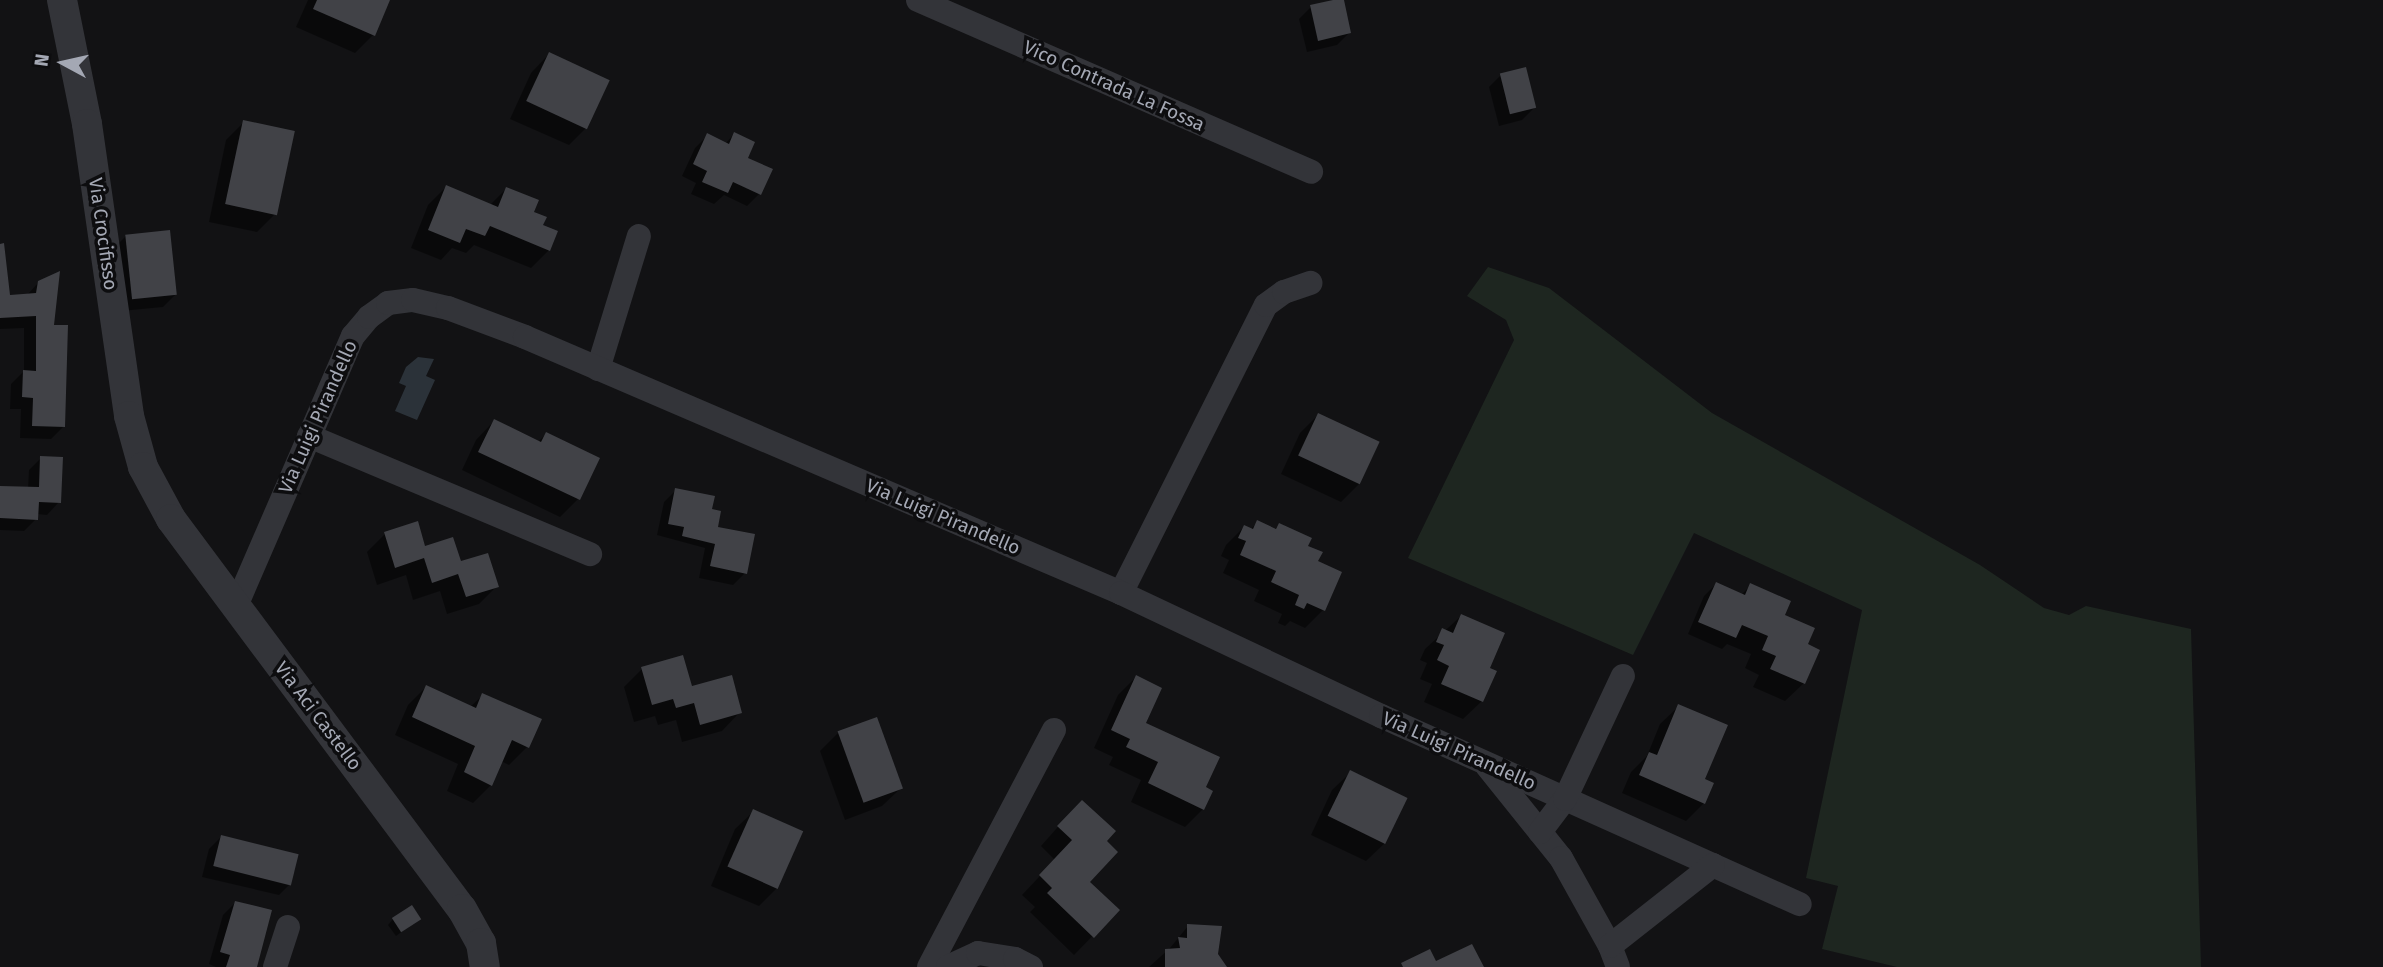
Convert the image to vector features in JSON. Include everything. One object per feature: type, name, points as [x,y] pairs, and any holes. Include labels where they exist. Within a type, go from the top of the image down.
[{"type":"street","name":"Via Crocifisso","points":[[62,0],[88,124],[129,416],[143,467]]},
{"type":"street","name":"Vico Contrada La Fossa","points":[[918,0],[1311,172]]},
{"type":"street","points":[[598,369],[639,236]]},
{"type":"street","points":[[1121,593],[1265,305],[1284,292],[1310,283]]},
{"type":"street","name":"Via Luigi Pirandello","points":[[236,606],[353,336],[369,317],[388,303],[413,300],[448,308],[598,369],[1121,593],[1564,799],[1800,904]]},
{"type":"street","points":[[309,436],[590,554]]},
{"type":"street","name":"Via Aci Castello","points":[[143,467],[171,519],[462,909],[481,943],[485,967]]},
{"type":"street","points":[[1541,832],[1564,799],[1623,676]]},
{"type":"street","points":[[929,967],[1054,730]]},
{"type":"street","points":[[1484,762],[1562,858],[1614,956],[1713,865]]},
{"type":"street","points":[[275,967],[288,927]]},
{"type":"street","points":[[948,967],[978,953],[1015,958],[1031,967]]},
{"type":"shaded area","points":[[1488,267],[1549,288],[1712,413],[1980,565],[2044,608],[2069,615],[2086,606],[2191,629],[2201,967],[1897,967],[1822,949],[1838,886],[1806,878],[1862,610],[1694,533],[1633,655],[1408,558],[1514,340],[1506,320],[1467,296]]},
{"type":"shaded area","points":[[418,357],[434,359],[426,376],[435,380],[417,420],[395,411],[406,386],[399,383],[406,367]]},
{"type":"building","points":[[317,0],[390,0],[375,36],[313,9]]},
{"type":"building","points":[[1344,0],[1351,33],[1318,41],[1310,5]]},
{"type":"building","points":[[549,52],[610,80],[587,129],[526,101]]},
{"type":"building","points":[[1526,67],[1536,108],[1510,114],[1500,74]]},
{"type":"building","points":[[243,120],[295,131],[277,215],[225,204]]},
{"type":"building","points":[[734,132],[755,142],[748,158],[773,169],[761,195],[733,182],[728,193],[702,182],[707,171],[693,164],[707,133],[729,144]]},
{"type":"building","points":[[446,185],[498,207],[506,187],[539,200],[534,212],[547,217],[543,225],[558,231],[550,251],[490,226],[485,236],[466,229],[460,243],[428,230]]},
{"type":"building","points":[[170,230],[177,295],[132,299],[125,235]]},
{"type":"building","points":[[4,243],[10,295],[36,293],[38,281],[60,271],[54,325],[68,325],[65,427],[32,426],[33,398],[22,397],[23,370],[36,371],[36,316],[0,318],[0,244]]},
{"type":"building","points":[[1318,413],[1380,442],[1360,484],[1298,456]]},
{"type":"building","points":[[494,419],[541,442],[546,432],[600,458],[580,500],[478,452]]},
{"type":"building","points":[[40,456],[63,457],[61,503],[39,502],[38,520],[0,518],[0,486],[39,487]]},
{"type":"building","points":[[675,488],[715,496],[712,509],[721,511],[718,527],[755,534],[747,574],[710,566],[715,544],[682,536],[684,527],[668,524]]},
{"type":"building","points":[[1257,520],[1276,529],[1279,523],[1312,538],[1308,546],[1323,552],[1318,561],[1342,572],[1325,611],[1307,603],[1304,609],[1295,605],[1299,595],[1271,582],[1276,571],[1240,555],[1246,541],[1238,538],[1244,525],[1253,529]]},
{"type":"building","points":[[418,521],[425,546],[453,537],[461,561],[488,553],[499,587],[466,597],[458,574],[432,583],[424,558],[395,568],[384,532]]},
{"type":"building","points":[[1716,582],[1745,595],[1750,583],[1791,601],[1785,615],[1815,628],[1808,644],[1820,650],[1805,684],[1770,669],[1776,656],[1762,650],[1768,636],[1742,625],[1736,638],[1698,622]]},
{"type":"building","points":[[1461,614],[1505,633],[1490,668],[1497,671],[1483,702],[1441,684],[1449,666],[1437,660],[1444,645],[1436,642],[1442,628],[1453,633]]},
{"type":"building","points":[[683,655],[692,686],[732,675],[742,713],[700,725],[694,703],[676,708],[673,699],[652,705],[641,667]]},
{"type":"building","points":[[1136,675],[1162,688],[1146,723],[1220,757],[1206,787],[1213,791],[1204,810],[1148,783],[1158,762],[1126,747],[1130,739],[1111,730]]},
{"type":"building","points":[[426,685],[476,708],[482,693],[542,719],[529,748],[512,740],[492,786],[464,772],[475,746],[412,717]]},
{"type":"building","points":[[1678,704],[1728,725],[1705,779],[1714,783],[1705,804],[1639,775],[1649,752],[1657,755]]},
{"type":"building","points":[[877,717],[903,788],[864,803],[838,731]]},
{"type":"building","points":[[1350,770],[1408,798],[1385,844],[1328,816]]},
{"type":"building","points":[[1082,800],[1116,831],[1107,841],[1118,852],[1090,882],[1120,910],[1094,938],[1047,893],[1052,888],[1039,875],[1072,840],[1057,826]]},
{"type":"building","points":[[753,809],[803,831],[778,889],[727,867]]},
{"type":"building","points":[[221,835],[299,854],[291,885],[213,866]]},
{"type":"building","points":[[235,901],[272,910],[257,967],[226,967],[230,955],[220,952]]},
{"type":"building","points":[[412,905],[421,919],[401,932],[392,918]]},
{"type":"building","points":[[1187,924],[1222,926],[1218,954],[1227,967],[1165,967],[1165,949],[1180,948],[1178,937],[1187,938]]},
{"type":"building","points":[[1472,944],[1484,967],[1403,967],[1401,963],[1430,949],[1436,961]]}]
